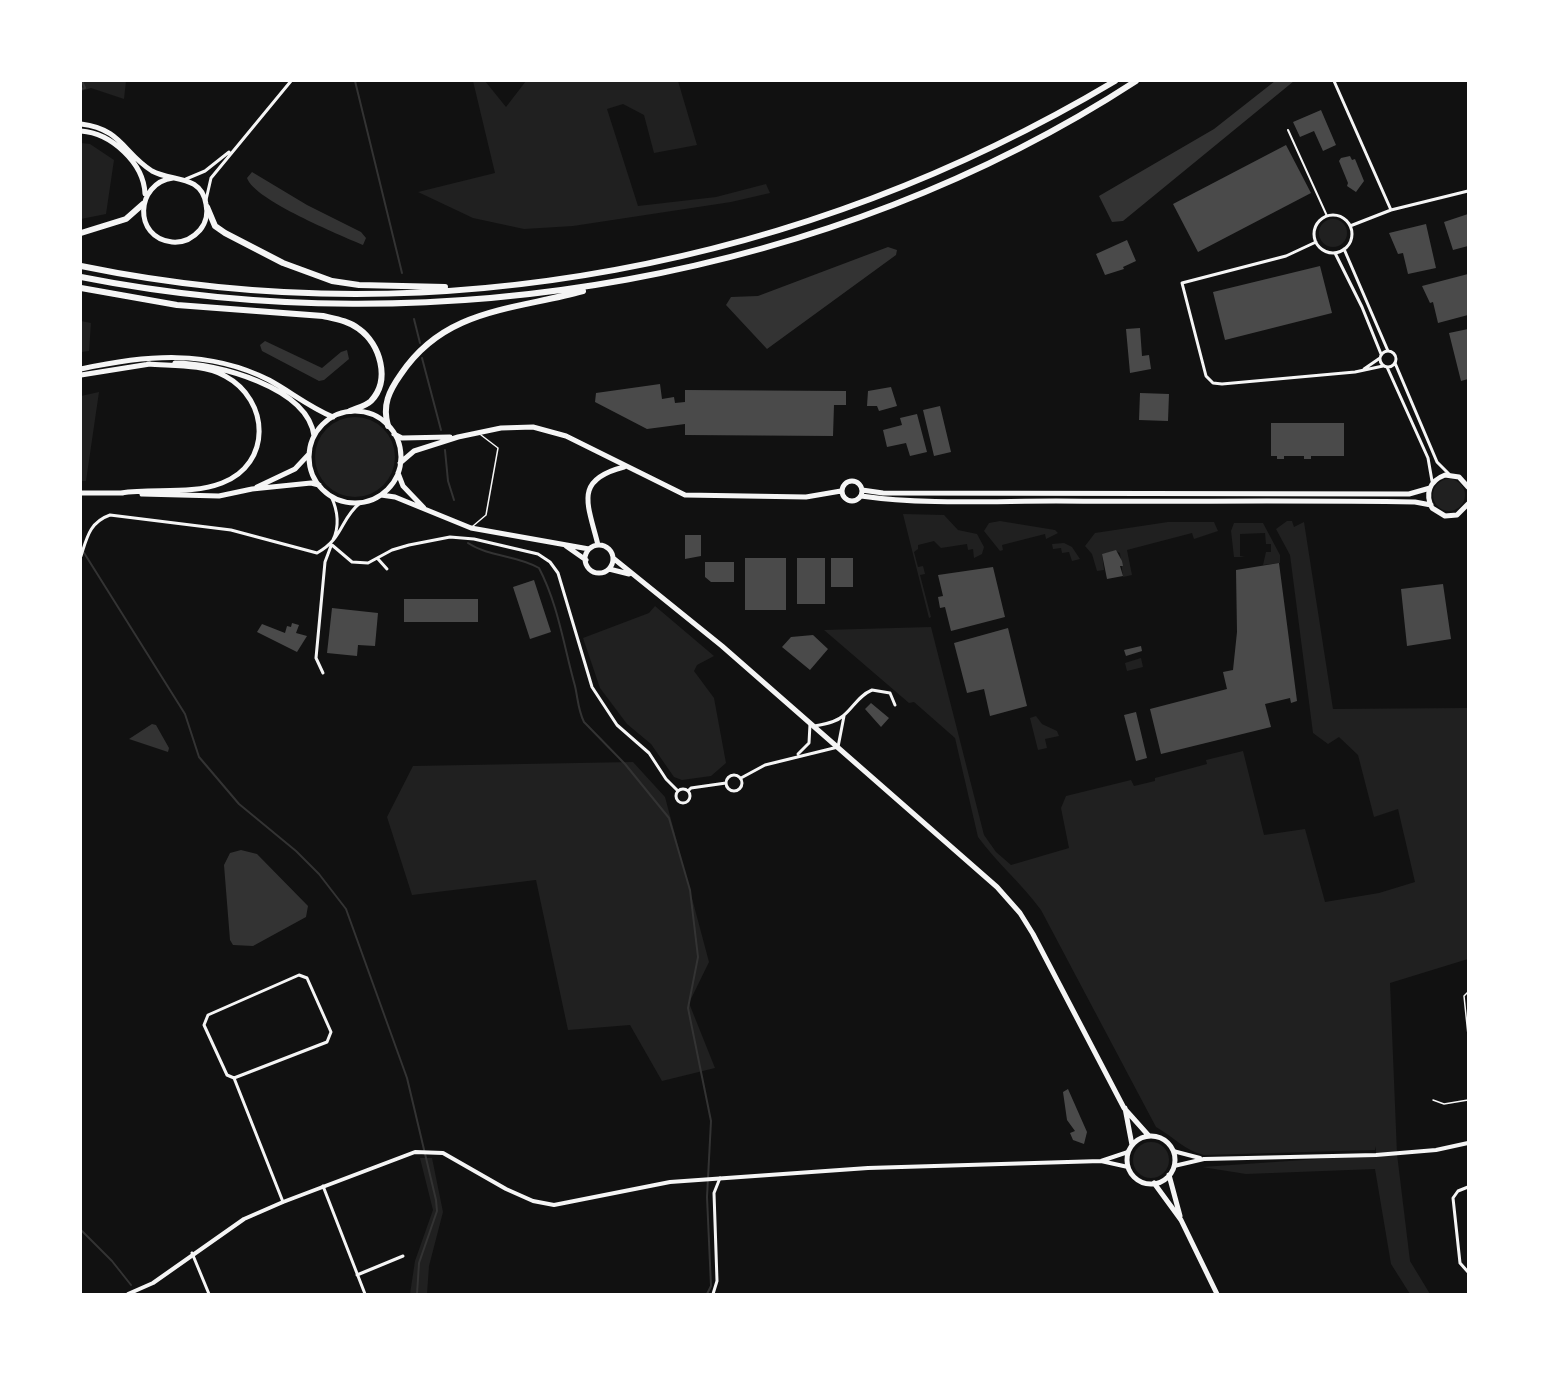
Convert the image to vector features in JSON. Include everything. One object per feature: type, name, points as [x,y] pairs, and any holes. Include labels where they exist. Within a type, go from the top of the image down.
[{"type":"highway","points":[[81,266],[153,278],[255,289],[358,293],[481,288],[613,271],[717,249],[794,227],[867,202],[949,169],[1030,130],[1115,81]]},
{"type":"highway","points":[[388,426],[386,402],[393,386],[416,354],[449,328],[478,315],[555,299],[614,282],[760,249],[909,197],[1039,137],[1136,81]]},
{"type":"highway","points":[[81,233],[126,219],[144,201]]},
{"type":"highway","points":[[206,204],[215,226],[225,233],[283,263],[332,281],[359,285],[481,288]]},
{"type":"highway","points":[[81,277],[209,297],[358,304],[481,299],[614,282]]},
{"type":"highway","points":[[81,288],[177,305],[323,316],[346,322],[369,338],[376,350],[382,373],[373,399],[350,411]]},
{"type":"main road","points":[[81,124],[103,129],[125,144],[150,170],[173,178],[186,179],[201,192],[206,204],[204,223],[200,231],[186,240],[169,242],[148,228],[144,221],[142,176],[124,153],[102,136],[81,131]]},
{"type":"main road","points":[[144,201],[156,183],[173,178]]},
{"type":"main road","points":[[81,369],[147,357],[191,357],[213,360],[270,381],[307,405],[333,417]]},
{"type":"main road","points":[[81,375],[148,364],[201,365],[249,378],[267,386],[301,409],[309,418],[314,436]]},
{"type":"main road","points":[[121,493],[221,484],[237,475],[250,462],[257,444],[260,426],[255,404],[240,385],[209,370],[148,364]]},
{"type":"main road","points":[[350,411],[371,414],[388,426],[400,448],[400,463],[391,485],[381,495],[360,503],[345,502],[332,496],[319,485],[311,471],[309,454],[314,436],[322,425],[333,417],[350,411]]},
{"type":"main road","points":[[400,463],[414,451],[458,437],[517,427],[547,430],[566,436],[674,492],[692,496],[806,497],[841,491]]},
{"type":"main road","points":[[394,434],[402,438],[458,437]]},
{"type":"main road","points":[[252,489],[295,468],[309,454]]},
{"type":"main road","points":[[598,545],[588,507],[588,492],[594,480],[604,472],[624,467]]},
{"type":"main road","points":[[398,472],[403,486],[426,509]]},
{"type":"main road","points":[[861,493],[1409,494],[1431,486],[1440,477],[1450,475],[1463,480],[1468,487]]},
{"type":"main road","points":[[853,480],[859,483],[861,493],[856,500],[849,501],[843,497],[841,491],[844,483],[853,480]]},
{"type":"main road","points":[[81,494],[219,496],[252,489],[311,483],[319,485]]},
{"type":"main road","points":[[1431,486],[1431,505]]},
{"type":"main road","points":[[861,493],[883,499],[981,501],[1415,502],[1431,505],[1445,516],[1457,515],[1468,506]]},
{"type":"main road","points":[[381,495],[426,509],[471,528],[589,549],[598,545],[609,549],[613,558],[631,574],[680,610],[968,860],[1020,913],[1125,1108],[1149,1136],[1163,1140],[1173,1151],[1174,1166],[1169,1175],[1154,1184]]},
{"type":"main road","points":[[565,545],[586,560],[589,568],[596,573],[609,569],[631,574]]},
{"type":"main road","points":[[586,560],[589,549]]},
{"type":"main road","points":[[609,569],[613,558]]},
{"type":"main road","points":[[1125,1108],[1132,1145]]},
{"type":"main road","points":[[1149,1136],[1132,1145],[1128,1152],[1128,1167],[1135,1178],[1154,1184],[1181,1220],[1217,1294]]},
{"type":"main road","points":[[1169,1175],[1181,1220]]},
{"type":"street","points":[[206,204],[211,178],[233,149],[267,113],[291,81]]},
{"type":"street","points":[[1334,81],[1391,210]]},
{"type":"street","points":[[1288,130],[1327,216]]},
{"type":"street","points":[[186,179],[205,171],[233,149]]},
{"type":"street","points":[[1350,226],[1391,210],[1468,191]]},
{"type":"street","points":[[1327,216],[1339,216],[1350,226],[1352,236],[1344,249],[1335,253],[1324,250],[1316,242],[1315,229],[1319,221],[1327,216]]},
{"type":"street","points":[[1316,242],[1287,256],[1182,283],[1204,372],[1210,381],[1217,384],[1362,370],[1395,363]]},
{"type":"street","points":[[1344,249],[1388,351],[1395,354],[1395,363],[1437,462],[1450,475]]},
{"type":"street","points":[[1335,253],[1362,307],[1385,366],[1428,458],[1431,486]]},
{"type":"street","points":[[1362,370],[1388,351]]},
{"type":"street","points":[[81,555],[91,528],[100,519],[110,515],[231,530],[317,553],[332,545],[338,524],[332,496]]},
{"type":"street","points":[[323,673],[316,658],[325,562],[348,515],[360,503]]},
{"type":"street","points":[[332,545],[352,562],[368,563],[392,550],[450,537],[474,539],[522,550],[538,554],[550,562],[562,585],[592,687],[598,698],[624,732],[649,753],[666,779],[678,790],[688,791]]},
{"type":"street","points":[[378,559],[387,569]]},
{"type":"street","points":[[797,756],[809,743],[812,724],[834,722],[844,716],[859,697],[872,690],[890,693],[896,705]]},
{"type":"street","points":[[741,778],[765,765],[838,747],[844,716]]},
{"type":"street","points":[[736,775],[741,778],[742,785],[737,790],[728,789],[726,783],[730,776],[736,775]]},
{"type":"street","points":[[688,791],[691,788],[726,783]]},
{"type":"street","points":[[678,790],[676,799],[683,804],[690,799],[688,791]]},
{"type":"street","points":[[234,1078],[327,1042],[331,1032],[307,978],[299,975],[208,1015],[204,1025],[227,1075],[234,1078],[283,1202]]},
{"type":"street","points":[[1174,1166],[1204,1159],[1376,1155],[1436,1150],[1468,1143]]},
{"type":"street","points":[[128,1294],[153,1282],[192,1253],[244,1220],[323,1186],[400,1156],[418,1152],[429,1151],[448,1156],[533,1201],[554,1205],[631,1188],[703,1179],[868,1168],[1101,1161],[1128,1167]]},
{"type":"street","points":[[1173,1151],[1204,1159]]},
{"type":"street","points":[[1101,1161],[1128,1152]]},
{"type":"street","points":[[713,1294],[717,1281],[714,1193],[717,1178]]},
{"type":"street","points":[[323,1186],[365,1294]]},
{"type":"street","points":[[1468,1187],[1458,1191],[1453,1198],[1460,1263],[1468,1272]]},
{"type":"street","points":[[192,1253],[209,1294]]},
{"type":"street","points":[[357,1275],[403,1256]]},
{"type":"lane","points":[[471,528],[486,515],[498,448],[478,433]]},
{"type":"lane","points":[[1468,992],[1464,996],[1468,1035]]},
{"type":"lane","points":[[1433,1100],[1444,1104],[1468,1100]]},
{"type":"shaded area","points":[[81,81],[126,81],[124,99],[91,88],[81,91]]},
{"type":"shaded area","points":[[473,81],[485,81],[506,107],[526,81],[678,81],[697,145],[654,153],[644,115],[623,104],[607,109],[638,206],[716,197],[766,184],[770,193],[731,202],[573,226],[524,229],[473,218],[418,192],[495,173]]},
{"type":"shaded area","points":[[1275,81],[1294,81],[1123,221],[1112,222],[1099,196],[1214,129]]},
{"type":"shaded area","points":[[81,143],[90,144],[114,160],[106,214],[81,219]]},
{"type":"shaded area","points":[[252,172],[307,205],[361,232],[366,238],[363,245],[299,216],[265,196],[253,187],[247,178]]},
{"type":"shaded area","points":[[1333,219],[1343,223],[1347,233],[1343,243],[1333,247],[1323,243],[1319,233],[1323,223]]},
{"type":"shaded area","points":[[888,247],[897,250],[896,255],[767,349],[726,305],[731,297],[758,296]]},
{"type":"shaded area","points":[[81,321],[91,323],[89,351],[81,352]]},
{"type":"shaded area","points":[[265,341],[322,368],[341,352],[347,350],[349,359],[324,380],[319,381],[262,351],[260,345]]},
{"type":"shaded area","points":[[99,392],[86,481],[81,481],[81,396]]},
{"type":"shaded area","points":[[355,417],[370,420],[383,429],[392,442],[395,457],[392,472],[383,485],[370,494],[355,497],[340,494],[327,485],[318,472],[315,457],[318,442],[327,429],[340,420]]},
{"type":"shaded area","points":[[1449,479],[1461,483],[1465,495],[1461,507],[1449,511],[1437,507],[1433,495],[1437,483]]},
{"type":"shaded area","points":[[903,514],[944,515],[958,530],[977,534],[984,547],[982,554],[974,558],[973,549],[968,550],[967,544],[941,548],[934,541],[918,545],[918,549],[914,552],[918,567],[923,566],[925,574],[920,575],[931,617],[929,618]]},
{"type":"shaded area","points":[[1000,521],[1055,530],[1058,533],[1046,539],[1045,534],[1002,545],[1003,550],[1000,551],[984,531],[989,523]]},
{"type":"shaded area","points":[[1287,521],[1292,521],[1294,527],[1304,522],[1333,709],[1468,708],[1468,959],[1390,983],[1397,1154],[1410,1261],[1430,1294],[1410,1294],[1391,1264],[1375,1169],[1246,1174],[1202,1167],[1376,1155],[1376,1146],[1375,1150],[1204,1155],[1185,1147],[1156,1127],[1041,910],[978,837],[955,738],[914,702],[909,703],[824,630],[931,627],[984,835],[996,852],[1011,865],[1069,848],[1061,808],[1066,796],[1131,780],[1134,786],[1155,781],[1155,778],[1207,764],[1206,760],[1243,751],[1264,835],[1305,829],[1325,902],[1379,893],[1415,882],[1398,809],[1374,817],[1358,755],[1339,737],[1328,744],[1313,733],[1290,555],[1276,529]]},
{"type":"shaded area","points":[[1168,522],[1214,522],[1218,531],[1194,539],[1192,533],[1127,550],[1132,575],[1123,577],[1120,553],[1116,551],[1102,554],[1104,570],[1097,571],[1092,554],[1085,546],[1095,533]]},
{"type":"shaded area","points":[[1234,523],[1263,523],[1280,555],[1280,563],[1263,565],[1266,552],[1271,552],[1271,544],[1266,544],[1265,533],[1240,534],[1240,556],[1245,557],[1234,557],[1231,531]]},
{"type":"shaded area","points":[[1064,543],[1072,547],[1080,559],[1072,561],[1069,552],[1062,553],[1061,548],[1053,549],[1052,544]]},
{"type":"shaded area","points":[[655,606],[714,656],[697,665],[694,671],[714,698],[726,763],[711,776],[682,780],[674,777],[651,744],[627,724],[600,688],[583,638],[649,613]]},
{"type":"shaded area","points":[[1141,658],[1143,667],[1127,671],[1125,663]]},
{"type":"shaded area","points":[[1036,716],[1042,724],[1057,731],[1059,736],[1045,739],[1047,748],[1038,750],[1030,718]]},
{"type":"shaded area","points":[[152,724],[156,725],[169,748],[168,752],[129,739]]},
{"type":"shaded area","points":[[633,762],[665,797],[709,962],[689,1003],[715,1068],[662,1081],[630,1025],[568,1030],[536,880],[412,895],[387,817],[413,766]]},
{"type":"shaded area","points":[[241,850],[257,854],[308,906],[306,917],[253,946],[233,945],[230,940],[224,865],[230,853]]},
{"type":"shaded area","points":[[1151,1142],[1164,1147],[1169,1160],[1164,1173],[1151,1178],[1138,1173],[1133,1160],[1138,1147]]},
{"type":"shaded area","points":[[420,1158],[432,1158],[443,1212],[429,1266],[427,1294],[410,1294],[415,1261],[433,1210]]},
{"type":"building","points":[[1321,110],[1336,145],[1323,151],[1314,131],[1300,137],[1293,122]]},
{"type":"building","points":[[1286,145],[1311,193],[1198,252],[1173,204]]},
{"type":"building","points":[[1350,156],[1352,160],[1355,159],[1364,181],[1356,192],[1347,186],[1348,183],[1339,161],[1341,158]]},
{"type":"building","points":[[1468,214],[1468,246],[1453,250],[1444,222]]},
{"type":"building","points":[[1426,224],[1436,268],[1408,274],[1403,253],[1398,254],[1389,233]]},
{"type":"building","points":[[1127,240],[1136,261],[1123,267],[1124,269],[1105,275],[1096,254]]},
{"type":"building","points":[[1320,266],[1332,313],[1225,340],[1213,292]]},
{"type":"building","points":[[1468,274],[1468,315],[1438,323],[1433,302],[1430,303],[1422,286]]},
{"type":"building","points":[[1140,328],[1142,356],[1149,355],[1151,369],[1130,373],[1126,329]]},
{"type":"building","points":[[1468,329],[1468,379],[1461,381],[1449,333]]},
{"type":"building","points":[[660,384],[662,399],[674,397],[675,403],[685,402],[685,390],[846,391],[846,405],[834,405],[833,436],[685,435],[685,424],[647,429],[595,402],[596,393]]},
{"type":"building","points":[[891,387],[897,406],[879,411],[877,406],[867,406],[868,391]]},
{"type":"building","points":[[1140,393],[1169,394],[1168,421],[1139,420]]},
{"type":"building","points":[[940,406],[951,452],[934,456],[923,410]]},
{"type":"building","points":[[917,414],[927,452],[910,456],[906,443],[887,447],[883,430],[902,425],[900,418]]},
{"type":"building","points":[[1271,423],[1344,423],[1344,456],[1311,456],[1311,459],[1304,459],[1304,456],[1284,456],[1284,459],[1277,459],[1277,456],[1271,456]]},
{"type":"building","points":[[685,535],[701,535],[701,556],[685,559]]},
{"type":"building","points":[[1116,550],[1122,561],[1123,566],[1120,566],[1123,576],[1107,579],[1102,554]]},
{"type":"building","points":[[745,558],[786,558],[786,610],[745,610]]},
{"type":"building","points":[[797,558],[825,558],[825,604],[797,604]]},
{"type":"building","points":[[831,558],[853,558],[853,587],[831,587]]},
{"type":"building","points":[[705,562],[734,562],[734,582],[711,582],[705,577]]},
{"type":"building","points":[[1279,563],[1297,701],[1291,703],[1290,698],[1265,704],[1271,727],[1161,754],[1150,709],[1227,689],[1223,672],[1233,670],[1237,632],[1236,570]]},
{"type":"building","points":[[993,567],[1005,617],[951,631],[945,607],[940,608],[938,597],[943,596],[938,575]]},
{"type":"building","points":[[534,580],[551,632],[530,639],[513,587]]},
{"type":"building","points":[[1443,584],[1451,639],[1407,646],[1401,589]]},
{"type":"building","points":[[404,599],[478,599],[478,622],[404,622]]},
{"type":"building","points":[[332,608],[378,613],[375,646],[358,645],[357,656],[327,653]]},
{"type":"building","points":[[292,623],[299,625],[296,633],[307,636],[297,652],[257,632],[262,624],[285,633],[287,626],[291,627]]},
{"type":"building","points":[[1008,628],[1027,706],[990,716],[984,689],[967,693],[954,643]]},
{"type":"building","points":[[813,635],[828,649],[810,670],[782,647],[791,637]]},
{"type":"building","points":[[1141,646],[1142,651],[1126,656],[1124,650]]},
{"type":"building","points":[[871,703],[889,718],[881,727],[865,709]]},
{"type":"building","points":[[1136,712],[1147,758],[1136,761],[1124,715]]},
{"type":"building","points":[[1068,1089],[1087,1132],[1084,1144],[1073,1140],[1070,1133],[1075,1131],[1067,1120],[1063,1092]]},
{"type":"waterway","points":[[81,89],[85,88],[82,81]]},
{"type":"waterway","points":[[355,81],[402,273]]},
{"type":"waterway","points":[[414,319],[420,343]]},
{"type":"waterway","points":[[422,358],[441,430]]},
{"type":"waterway","points":[[445,450],[448,481],[454,500]]},
{"type":"waterway","points":[[468,543],[476,548],[539,568],[556,611],[584,722],[625,764],[669,818],[690,890],[698,957],[688,1008],[711,1121],[707,1197],[711,1286],[707,1294]]},
{"type":"waterway","points":[[81,548],[185,714],[199,757],[239,804],[296,851],[319,874],[346,909],[407,1078],[436,1200],[437,1211],[419,1263],[417,1294]]},
{"type":"waterway","points":[[81,1230],[112,1261],[131,1285]]}]
